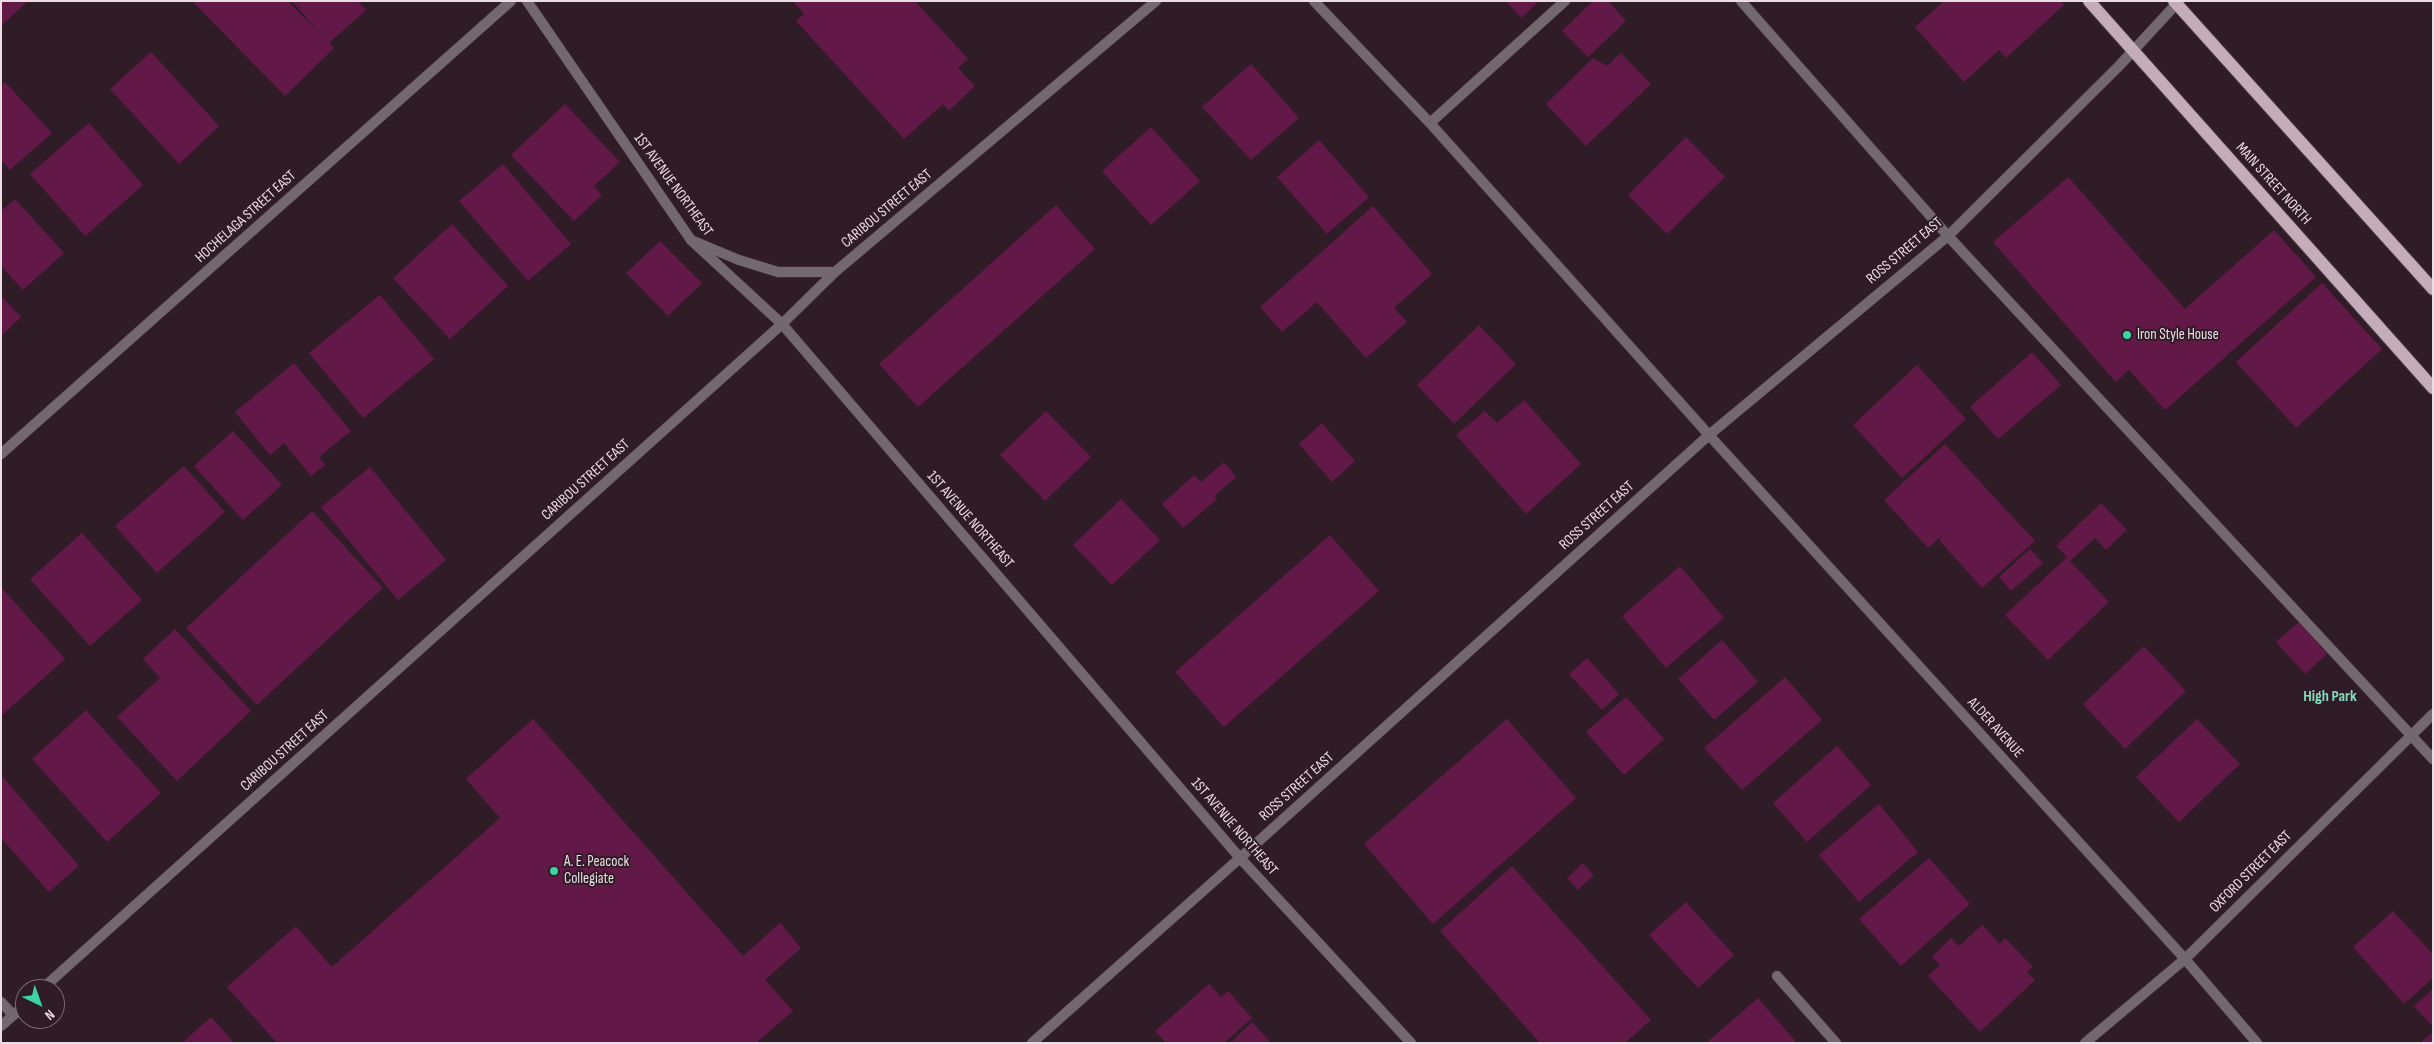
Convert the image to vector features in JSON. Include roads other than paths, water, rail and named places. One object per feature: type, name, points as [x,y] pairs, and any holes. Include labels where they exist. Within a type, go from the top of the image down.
[{"type":"main road","name":"MAIN STREET NORTH","points":[[2089,1],[2433,388]]},
{"type":"main road","points":[[2176,2],[2433,289]]},
{"type":"street","name":"HOCHELAGA STREET EAST","points":[[1,454],[511,1]]},
{"type":"street","name":"1ST AVENUE NORTHEAST","points":[[527,1],[691,240],[782,324],[1240,858],[1411,1043]]},
{"type":"street","name":"CARIBOU STREET EAST","points":[[53,979],[782,324],[835,272],[1156,1]]},
{"type":"street","name":"ALDER AVENUE","points":[[1314,1],[1430,123],[1709,435],[2185,959],[2257,1043]]},
{"type":"street","points":[[1430,123],[1565,1]]},
{"type":"street","points":[[1741,1],[1948,236],[2433,759]]},
{"type":"street","name":"ROSS STREET EAST","points":[[1032,1043],[1709,435],[1948,236],[2133,51],[2176,2]]},
{"type":"street","points":[[691,240],[738,260],[778,272],[835,272]]},
{"type":"street","name":"OXFORD STREET EAST","points":[[2085,1043],[2185,959],[2433,714]]},
{"type":"street","points":[[1777,976],[1836,1043]]},
{"type":"street","points":[[1,1002],[13,1015],[1,1026]]},
{"type":"place","name":"Iron Style House","points":[[2127,335]]},
{"type":"place","name":"A. E. Peacock Collegiate","points":[[554,871]]},
{"type":"district","name":"High Park","points":[[2330,697]]}]
